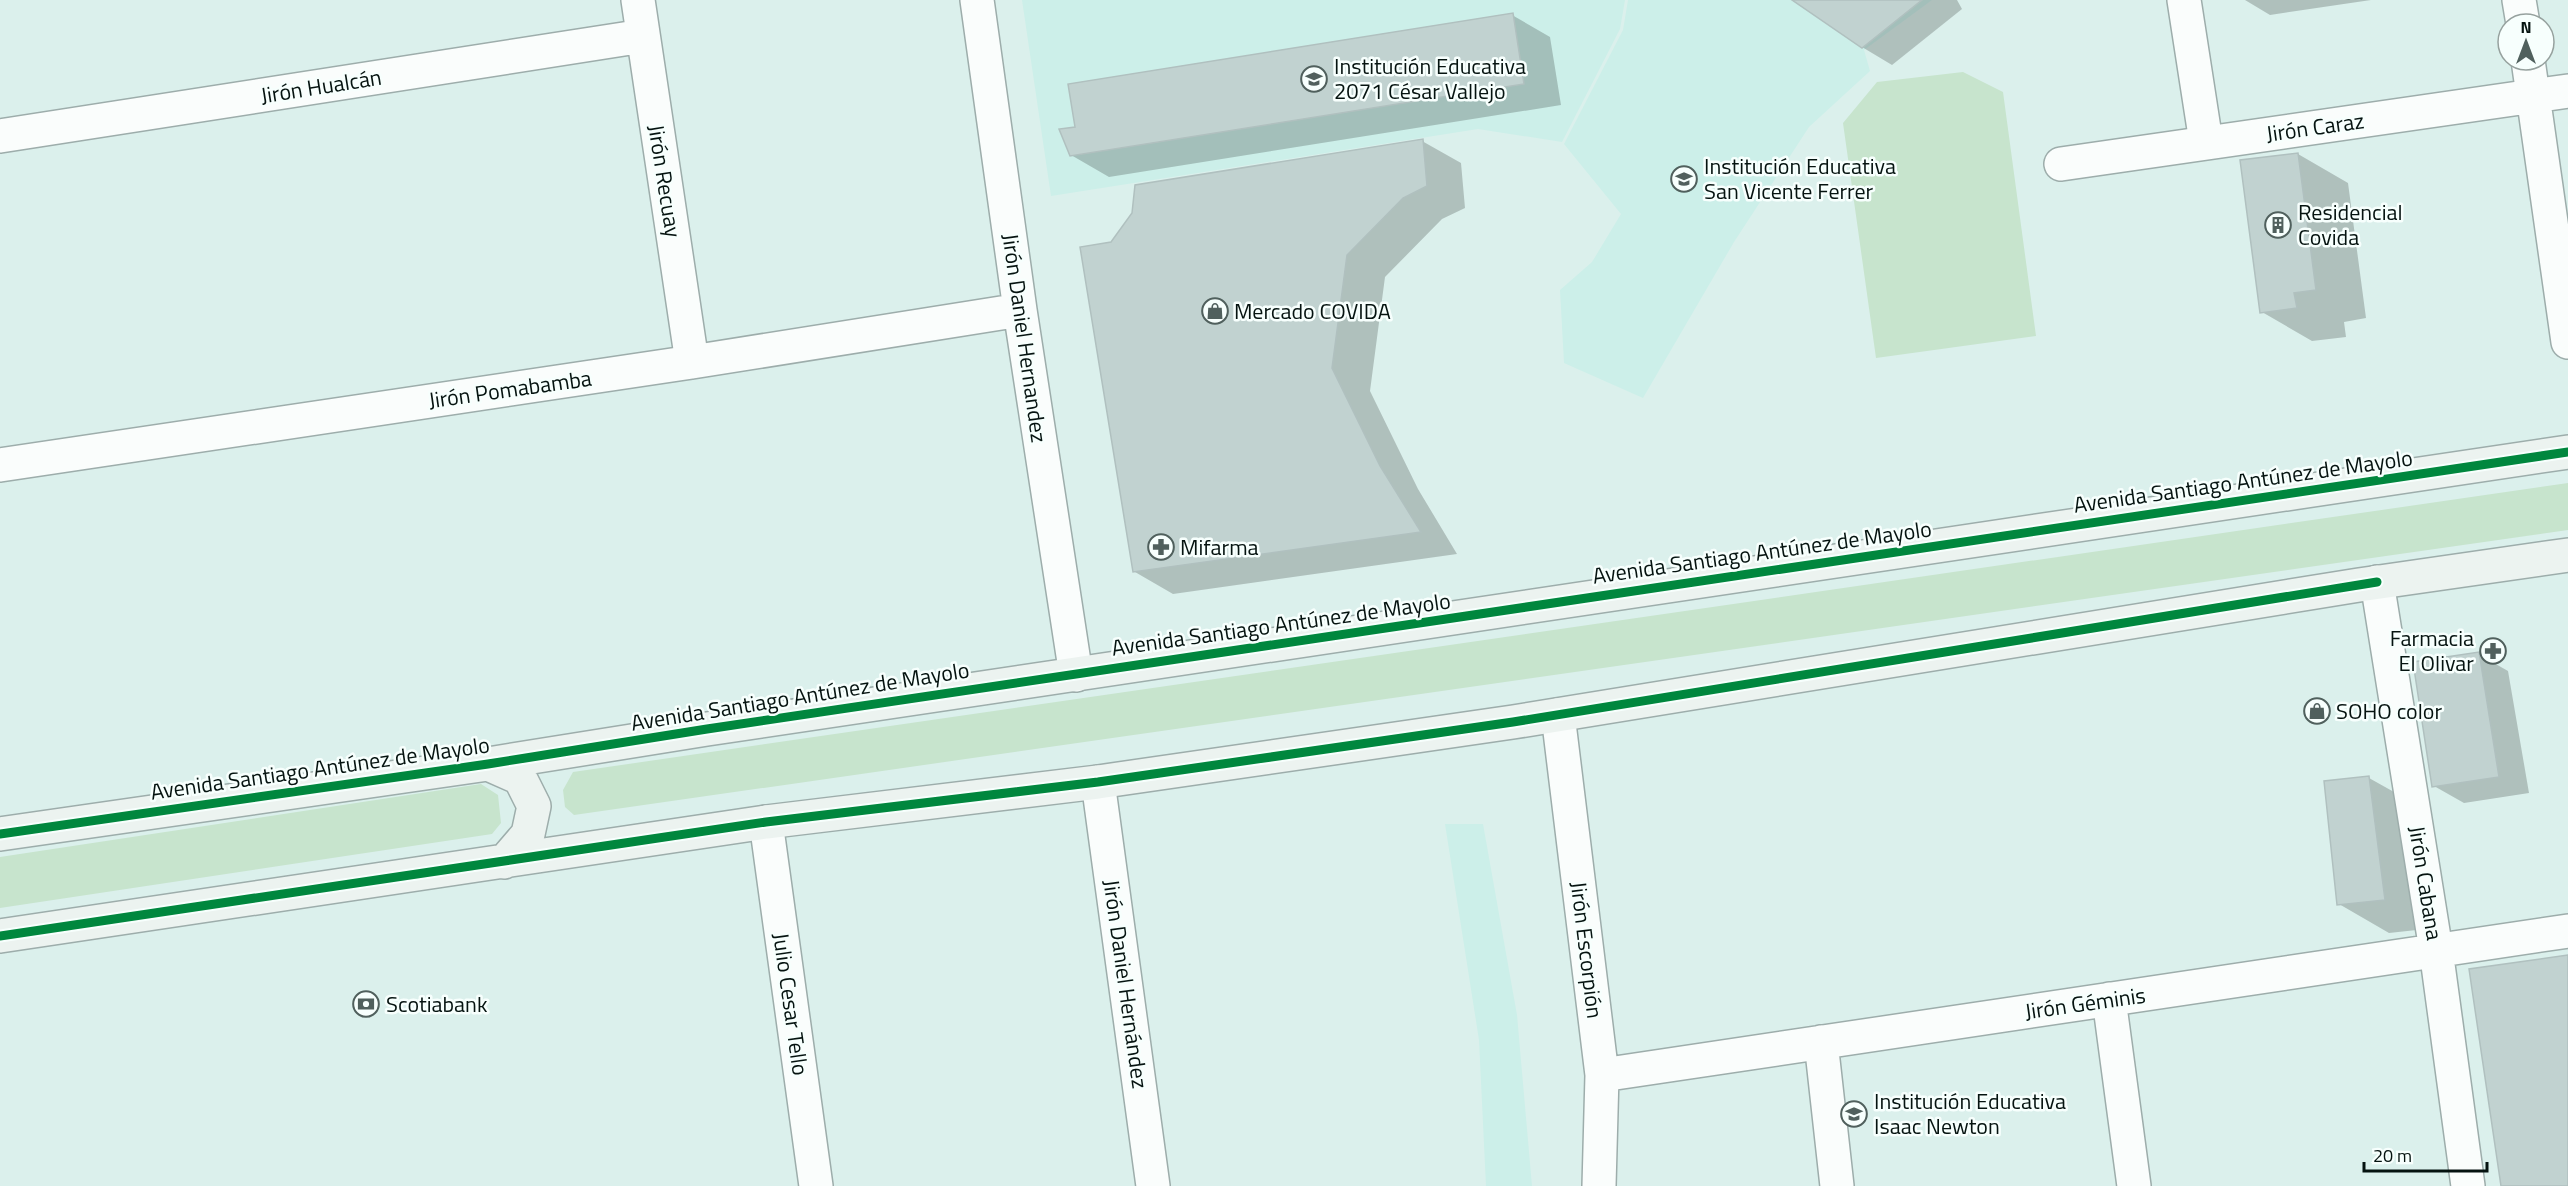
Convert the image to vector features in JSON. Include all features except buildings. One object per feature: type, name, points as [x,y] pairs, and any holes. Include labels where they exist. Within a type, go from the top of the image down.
[{"type":"main road","name":"Avenida Santiago Antúnez de Mayolo","points":[[0,834],[488,764],[2568,452]]},
{"type":"main road","points":[[0,936],[766,822],[1098,782],[1558,715],[2377,582],[2568,555]]},
{"type":"main road","points":[[565,752],[544,778],[538,805],[554,830],[581,850]]},
{"type":"main road","points":[[488,764],[520,778],[534,806],[528,834],[504,862]]},
{"type":"street","name":"Jirón Recuay","points":[[638,0],[692,362]]},
{"type":"street","name":"Jirón Daniel Hernandez","points":[[977,0],[1020,310],[1076,675]]},
{"type":"street","points":[[2184,0],[2206,142]]},
{"type":"street","name":"Jirón Hualcán","points":[[0,136],[643,36]]},
{"type":"street","points":[[2530,72],[2568,342]]},
{"type":"street","name":"Jirón Caraz","points":[[2061,164],[2568,91]]},
{"type":"street","name":"Jirón Pomabamba","points":[[0,465],[692,362],[1020,310]]},
{"type":"street","name":"Jirón Cabana","points":[[2377,582],[2389,645],[2436,950],[2468,1186]]},
{"type":"street","name":"Jirón Escorpión","points":[[1558,715],[1602,1075],[1599,1186]]},
{"type":"street","name":"Jirón Daniel Hernández","points":[[1098,782],[1153,1186]]},
{"type":"street","name":"Julio Cesar Tello","points":[[766,822],[807,1185]]},
{"type":"street","name":"Jirón Géminis","points":[[1602,1075],[2568,931]]},
{"type":"street","points":[[2109,999],[2134,1186]]},
{"type":"street","points":[[1821,1042],[1837,1186]]},
{"type":"shaded area","name":"Institución Educativa 2071 César Vallejo","points":[[1022,0],[1625,0],[1620,29],[1562,142],[1478,129],[1051,196]]},
{"type":"shaded area","name":"Institución Educativa San Vicente Ferrer","points":[[1628,0],[1932,0],[1864,50],[1870,71],[1809,127],[1734,242],[1643,398],[1564,363],[1560,290],[1592,262],[1621,214],[1564,144],[1623,30]]},
{"type":"shaded area","points":[[1445,824],[1483,824],[1517,1015],[1532,1186],[1486,1186],[1479,1040]]},
{"type":"green space","points":[[1963,72],[2003,92],[2036,336],[1876,358],[1843,123],[1877,82]]},
{"type":"green space","points":[[2568,483],[2568,530],[574,815],[565,807],[563,790],[573,772]]},
{"type":"green space","points":[[481,784],[498,795],[501,823],[492,834],[0,908],[0,857]]},
{"type":"cycle path","points":[[0,834],[488,764],[707,729],[2568,452]]},
{"type":"cycle path","points":[[0,936],[766,822],[1098,782],[1513,722],[2377,582]]},
{"type":"place","name":"Institución Educativa 2071 César Vallejo","points":[[1314,79]]},
{"type":"place","name":"Institución Educativa San Vicente Ferrer","points":[[1684,179]]},
{"type":"place","name":"Residencial Covida","points":[[2278,225]]},
{"type":"place","name":"Mercado COVIDA","points":[[1215,311]]},
{"type":"place","name":"Mifarma","points":[[1161,547]]},
{"type":"place","name":"Farmacia El Olivar","points":[[2493,651]]},
{"type":"place","name":"SOHO color","points":[[2317,711]]},
{"type":"place","name":"Scotiabank","points":[[366,1004]]},
{"type":"place","name":"Institución Educativa Isaac Newton","points":[[1854,1114]]}]
